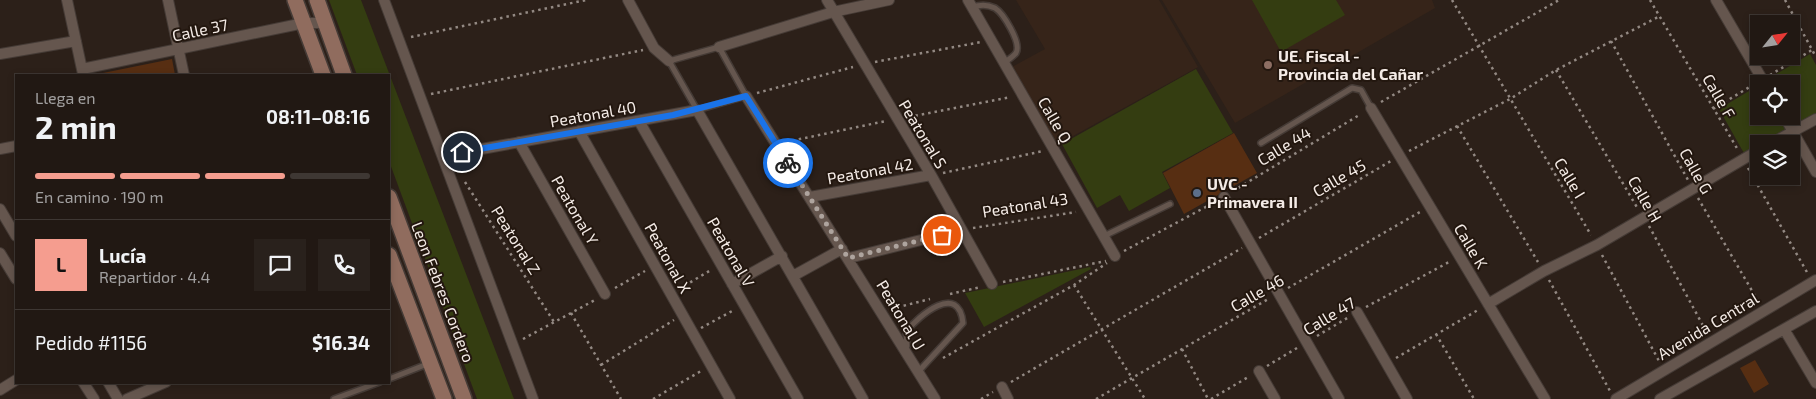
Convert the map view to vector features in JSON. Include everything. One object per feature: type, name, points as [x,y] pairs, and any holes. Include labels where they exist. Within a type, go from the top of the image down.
[{"type":"street","points":[[68,0],[82,72]]},
{"type":"street","points":[[168,0],[184,74]]},
{"type":"street","points":[[295,0],[323,74]]},
{"type":"street","points":[[317,0],[344,74]]},
{"type":"street","points":[[384,0],[453,180],[533,399]]},
{"type":"street","points":[[628,0],[654,48],[669,61]]},
{"type":"street","name":"Peatonal S","points":[[826,0],[931,175],[992,284]]},
{"type":"street","points":[[718,47],[833,12],[889,0]]},
{"type":"street","points":[[1716,0],[1760,75]]},
{"type":"street","name":"Calle Q","points":[[970,3],[1115,256]]},
{"type":"street","name":"Calle 37","points":[[82,72],[304,23],[325,23]]},
{"type":"street","points":[[0,54],[76,41]]},
{"type":"street","name":"Peatonal U","points":[[746,96],[935,399]]},
{"type":"street","name":"Calle K","points":[[1371,108],[1545,399]]},
{"type":"street","points":[[696,110],[863,399]]},
{"type":"street","name":"Peatonal 40","points":[[443,156],[696,110]]},
{"type":"street","points":[[1787,135],[1816,119]]},
{"type":"street","name":"Peatonal V","points":[[639,121],[798,399]]},
{"type":"street","points":[[1789,125],[1816,172]]},
{"type":"street","name":"Peatonal X","points":[[579,131],[730,399]]},
{"type":"street","name":"Peatonal Y","points":[[519,142],[605,294]]},
{"type":"street","points":[[0,149],[15,146]]},
{"type":"street","points":[[1488,304],[1544,271],[1597,245],[1750,154]]},
{"type":"street","name":"Peatonal 42","points":[[810,197],[931,175]]},
{"type":"street","points":[[1224,197],[1280,292],[1339,399]]},
{"type":"street","name":"Leon Febres Cordero","points":[[390,199],[464,399]]},
{"type":"street","points":[[0,209],[15,234]]},
{"type":"street","name":"Peatonal 43","points":[[848,258],[961,230]]},
{"type":"street","points":[[793,276],[842,249]]},
{"type":"street","points":[[0,253],[15,277]]},
{"type":"street","points":[[732,284],[782,256]]},
{"type":"street","points":[[413,262],[392,270],[444,399]]},
{"type":"street","name":"Avenida Central","points":[[1616,399],[1814,281]]},
{"type":"street","points":[[1660,399],[1816,311]]},
{"type":"street","points":[[1357,312],[1407,399]]},
{"type":"street","points":[[1784,329],[1816,383]]},
{"type":"street","points":[[1259,371],[1275,399]]},
{"type":"street","points":[[0,390],[15,381]]},
{"type":"street","points":[[84,384],[94,399]]},
{"type":"street","points":[[109,384],[118,399]]},
{"type":"street","points":[[127,399],[150,385]]},
{"type":"street","points":[[1002,387],[1008,399]]},
{"type":"lane","points":[[970,3],[984,4],[996,9],[1006,20],[1018,46],[1017,52],[1004,63]]},
{"type":"lane","points":[[696,110],[669,61],[718,47],[746,96]]},
{"type":"lane","points":[[1261,143],[1352,88],[1361,90],[1371,108]]},
{"type":"lane","name":"Peatonal 40","points":[[696,110],[746,96]]},
{"type":"lane","points":[[1104,236],[1170,204]]},
{"type":"lane","points":[[950,304],[956,307],[962,314],[963,324],[918,371],[905,342],[906,332],[927,309],[950,304]]},
{"type":"lane","points":[[390,379],[430,363]]},
{"type":"lane","points":[[334,399],[375,384]]},
{"type":"path","points":[[399,40],[586,0]]},
{"type":"path","name":"Calle I","points":[[1452,0],[1597,245],[1664,370]]},
{"type":"path","name":"Calle 44","points":[[918,371],[1074,284],[1115,256],[1224,197],[1262,172],[1559,0]]},
{"type":"path","name":"Calle F","points":[[1650,0],[1814,281]]},
{"type":"path","points":[[1785,0],[1816,57]]},
{"type":"path","name":"Calle 45","points":[[981,399],[1400,156],[1510,99],[1556,70],[1660,16]]},
{"type":"path","name":"Calle G","points":[[1611,41],[1763,311]]},
{"type":"path","points":[[421,96],[654,48]]},
{"type":"path","name":"Calle H","points":[[1556,70],[1644,218],[1711,341]]},
{"type":"path","name":"Peatonal 42","points":[[931,175],[1054,149]]},
{"type":"path","name":"Peatonal Z","points":[[453,180],[464,180],[554,322]]},
{"type":"path","name":"Calle 46","points":[[1096,399],[1430,206]]},
{"type":"path","name":"Peatonal 43","points":[[961,230],[1089,210]]},
{"type":"path","name":"Calle 47","points":[[1210,399],[1357,312],[1460,256]]},
{"type":"path","points":[[670,293],[721,265]]},
{"type":"path","points":[[513,345],[655,266]]},
{"type":"path","points":[[1074,284],[1145,399]]},
{"type":"path","points":[[1386,364],[1488,304]]},
{"type":"path","points":[[693,333],[744,305]]},
{"type":"path","points":[[571,313],[621,399]]},
{"type":"path","points":[[601,365],[682,315]]},
{"type":"path","points":[[1436,334],[1474,399]]},
{"type":"path","points":[[1182,349],[1210,399]]},
{"type":"path","points":[[652,399],[711,365]]},
{"type":"shaded area","points":[[1016,0],[1159,0],[1198,67],[1055,146],[1012,67],[1045,49]]},
{"type":"shaded area","name":"UE. Fiscal - Provincia del Cañar","points":[[1162,0],[1432,0],[1435,8],[1235,123]]},
{"type":"green space","points":[[329,0],[361,0],[389,74],[357,74]]},
{"type":"green space","points":[[1252,0],[1336,0],[1345,15],[1281,52]]},
{"type":"green space","points":[[1810,54],[1816,65],[1816,117],[1794,129],[1792,125],[1800,125],[1800,75],[1774,75],[1791,65],[1800,65],[1800,60]]},
{"type":"green space","points":[[1196,69],[1233,133],[1162,172],[1170,188],[1129,211],[1120,195],[1097,208],[1062,144]]},
{"type":"green space","points":[[390,76],[514,399],[477,399],[390,164]]},
{"type":"green space","points":[[1750,90],[1750,125],[1787,125],[1789,129],[1779,135],[1750,135],[1750,152],[1745,155],[1719,109]]},
{"type":"green space","points":[[1090,267],[1091,269],[984,327],[965,293]]},
{"type":"building","points":[[172,59],[175,74],[98,74]]},
{"type":"building","name":"UVC - Primavera II","points":[[1234,133],[1257,173],[1184,214],[1163,173]]},
{"type":"building","points":[[1755,360],[1769,384],[1754,393],[1740,368]]},
{"type":"way so far","points":[[788,163],[848,258],[942,235]]},
{"type":"place","name":"UE. Fiscal - Provincia del Cañar","points":[[1268,65]]},
{"type":"place","name":"UVC - Primavera II","points":[[1197,193]]},
{"type":"route","points":[[462,152],[673,115],[746,96],[788,163]]}]
